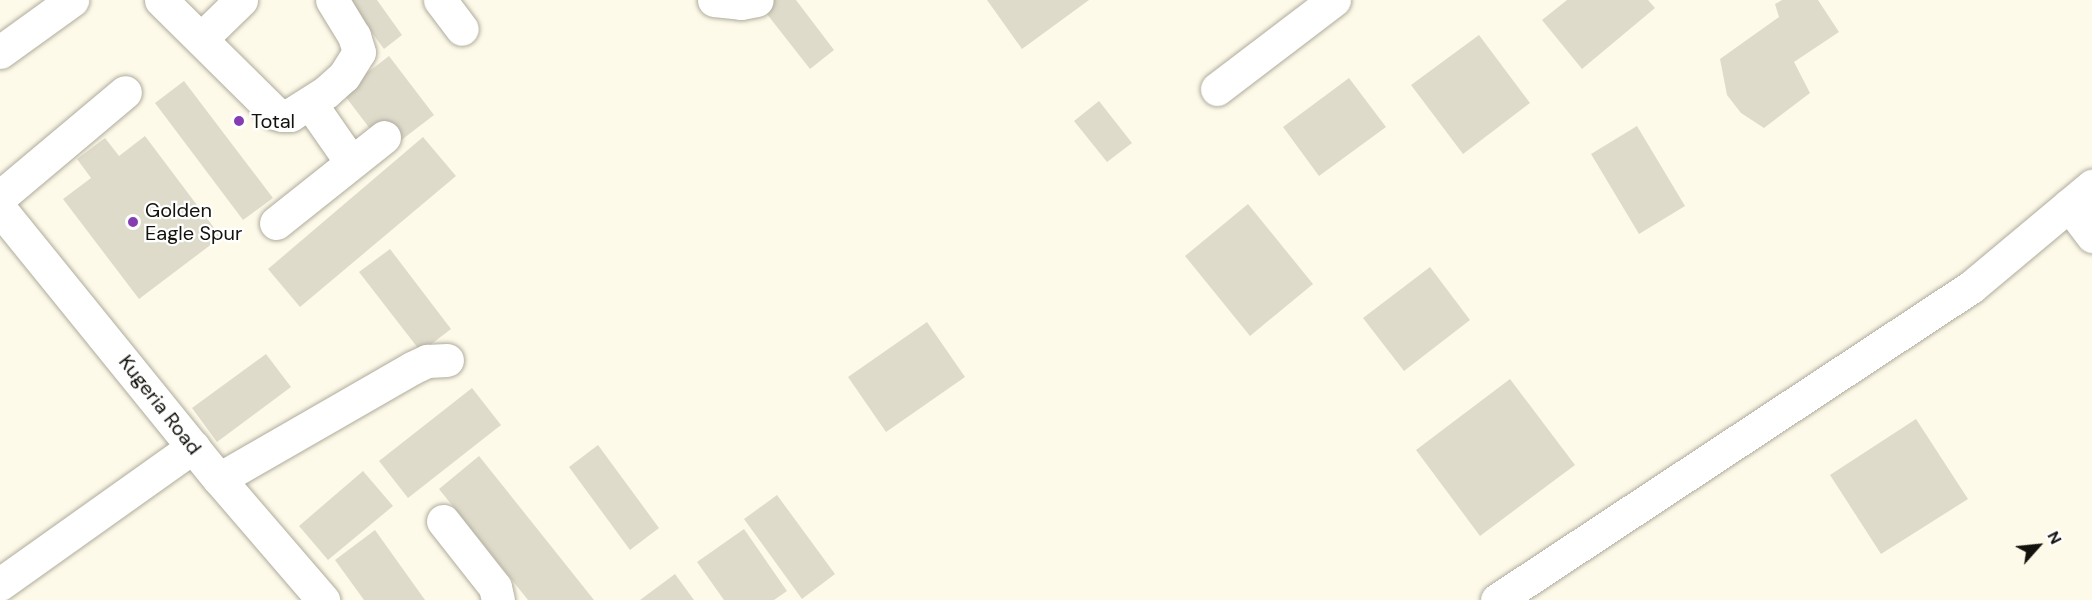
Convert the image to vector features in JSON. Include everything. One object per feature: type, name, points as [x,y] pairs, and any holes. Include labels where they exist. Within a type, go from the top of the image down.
[{"type":"main road","points":[[0,52],[72,0]]},
{"type":"main road","points":[[161,0],[275,113],[290,115],[344,76],[359,52],[354,36],[332,0]]},
{"type":"main road","points":[[201,39],[241,0]]},
{"type":"main road","points":[[440,0],[462,29]]},
{"type":"main road","points":[[714,0],[741,3],[757,0]]},
{"type":"main road","points":[[1217,89],[1334,0]]},
{"type":"main road","points":[[0,197],[125,92]]},
{"type":"main road","points":[[310,102],[351,162]]},
{"type":"main road","points":[[276,224],[384,137]]},
{"type":"main road","points":[[1497,600],[1971,287],[2081,196],[2092,236]]},
{"type":"main road","name":"Kugeria Road","points":[[0,209],[219,479],[324,600]]},
{"type":"main road","points":[[219,479],[412,368],[427,361],[447,360]]},
{"type":"main road","points":[[0,584],[193,447]]},
{"type":"main road","points":[[443,521],[495,587],[498,600]]},
{"type":"building","points":[[348,0],[377,0],[402,35],[384,49]]},
{"type":"building","points":[[756,0],[796,0],[834,50],[810,69]]},
{"type":"building","points":[[987,0],[1089,0],[1022,49]]},
{"type":"building","points":[[1567,0],[1648,0],[1655,8],[1582,69],[1542,20]]},
{"type":"building","points":[[1782,0],[1818,0],[1839,32],[1794,62],[1810,93],[1764,128],[1741,113],[1727,95],[1720,59],[1779,17],[1775,4]]},
{"type":"building","points":[[1479,35],[1530,103],[1463,154],[1411,85]]},
{"type":"building","points":[[389,56],[434,115],[387,151],[342,92]]},
{"type":"building","points":[[1349,78],[1386,127],[1319,176],[1283,127]]},
{"type":"building","points":[[184,81],[273,198],[243,220],[155,103]]},
{"type":"building","points":[[1099,101],[1132,143],[1107,162],[1074,121]]},
{"type":"building","points":[[1637,126],[1685,206],[1639,234],[1591,154]]},
{"type":"building","points":[[145,136],[221,237],[139,299],[63,199],[91,178],[77,159],[105,138],[119,156]]},
{"type":"building","points":[[423,137],[456,176],[300,307],[268,269]]},
{"type":"building","points":[[1248,204],[1313,284],[1250,336],[1185,256]]},
{"type":"building","points":[[390,249],[451,329],[421,352],[359,272]]},
{"type":"building","points":[[1430,267],[1470,320],[1404,371],[1363,318]]},
{"type":"building","points":[[927,322],[965,377],[886,432],[848,377]]},
{"type":"building","points":[[266,354],[291,387],[217,442],[192,408]]},
{"type":"building","points":[[1510,379],[1575,465],[1480,536],[1416,450]]},
{"type":"building","points":[[472,388],[501,425],[408,498],[379,461]]},
{"type":"building","points":[[1916,419],[1968,499],[1881,554],[1830,475]]},
{"type":"building","points":[[598,445],[659,528],[630,550],[569,467]]},
{"type":"building","points":[[479,456],[594,600],[528,600],[439,489]]},
{"type":"building","points":[[363,471],[393,506],[328,560],[299,526]]},
{"type":"building","points":[[777,495],[835,574],[802,599],[744,519]]},
{"type":"building","points":[[744,529],[787,591],[774,600],[724,600],[697,562]]},
{"type":"building","points":[[375,530],[425,600],[364,600],[335,560]]},
{"type":"building","points":[[675,574],[694,600],[640,600]]},
{"type":"place","name":"Total","points":[[239,121]]},
{"type":"place","name":"Golden Eagle Spur","points":[[133,222]]}]
